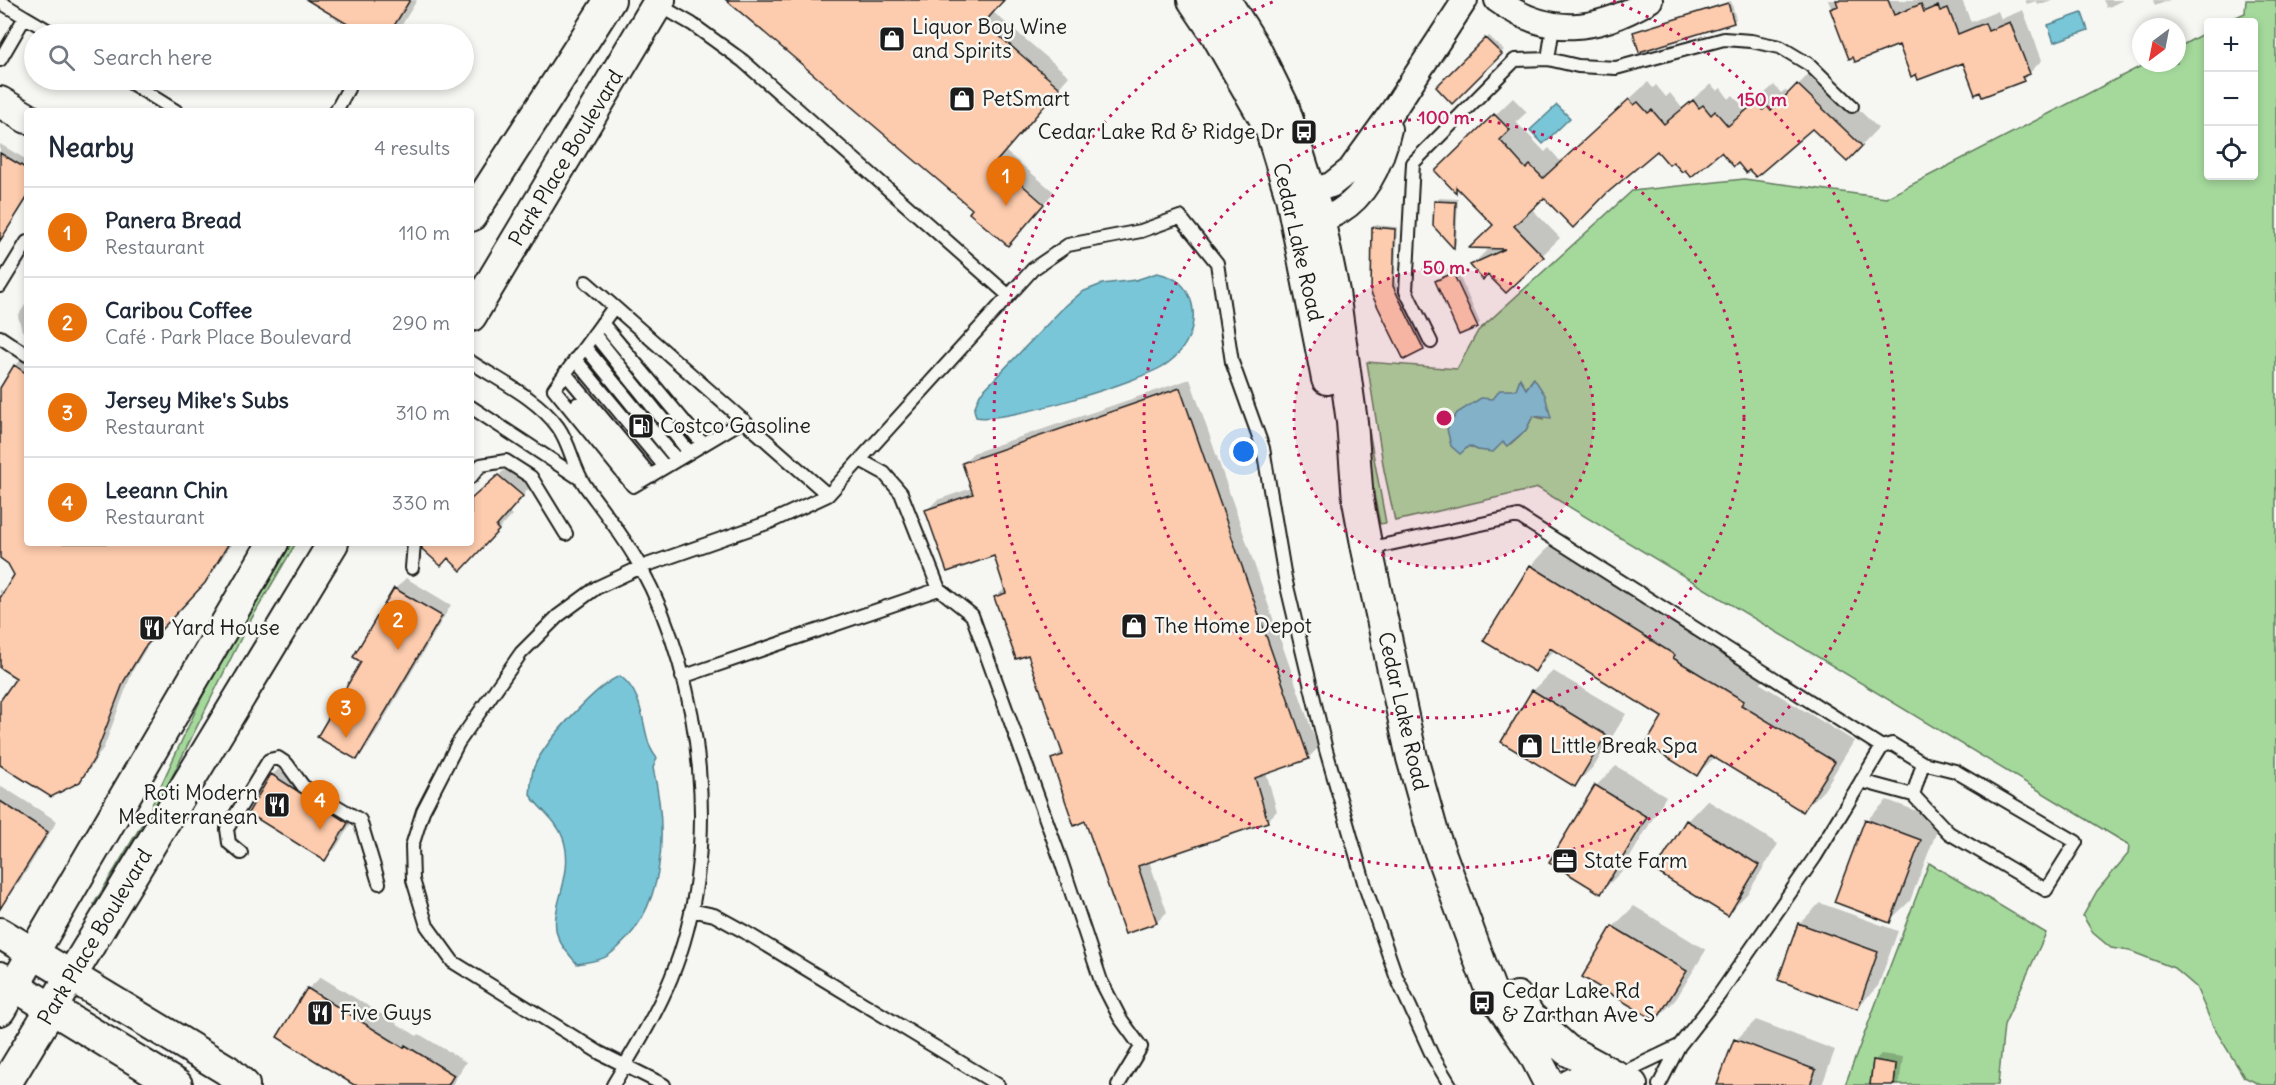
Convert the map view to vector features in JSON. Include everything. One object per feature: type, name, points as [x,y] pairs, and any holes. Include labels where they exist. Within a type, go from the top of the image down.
[{"type":"street","points":[[474,211],[610,0]]},
{"type":"street","name":"Cedar Lake Road","points":[[1192,0],[1216,34],[1263,115],[1305,208],[1334,292],[1352,422],[1358,501],[1419,787],[1433,833],[1490,989],[1534,1054],[1550,1085]]},
{"type":"street","name":"Cedar Lake Road","points":[[1225,0],[1256,50],[1283,105],[1305,208]]},
{"type":"street","points":[[1305,208],[1339,212],[1358,195],[1375,172],[1394,109],[1465,0]]},
{"type":"street","points":[[1497,0],[1527,18],[1553,27],[1595,23],[1626,14],[1650,0]]},
{"type":"street","name":"Park Place Boulevard","points":[[474,311],[659,2]]},
{"type":"street","points":[[0,102],[24,116]]},
{"type":"street","name":"Park Place Boulevard","points":[[5,991],[34,954],[271,546]]},
{"type":"street","name":"Park Place Boulevard","points":[[5,1085],[331,546]]},
{"type":"street","name":"Cedar Lake Road","points":[[1465,916],[1530,1017],[1567,1050],[1624,1080]]},
{"type":"street","points":[[0,933],[227,1070],[244,1085]]},
{"type":"street","points":[[5,991],[52,1009],[177,1085]]},
{"type":"street","points":[[1570,1085],[1592,1074],[1624,1080]]},
{"type":"lane","points":[[0,2],[37,24]]},
{"type":"lane","points":[[659,2],[743,61],[1008,296]]},
{"type":"lane","points":[[0,60],[25,17]]},
{"type":"lane","points":[[1548,59],[1553,27]]},
{"type":"lane","points":[[1431,342],[1406,291],[1413,163],[1515,60],[1548,59],[1578,66],[1616,68],[1724,39],[1750,41],[1780,47],[1810,65],[1852,106]]},
{"type":"lane","points":[[142,90],[171,108]]},
{"type":"lane","points":[[338,108],[347,90]]},
{"type":"lane","points":[[664,1085],[600,1053],[453,962],[427,926],[413,880],[412,846],[423,812],[458,743],[521,653],[558,616],[596,588],[641,567],[770,522],[828,495],[1033,269],[1068,245],[1141,231],[1180,217],[1217,263],[1232,362],[1263,448],[1285,578],[1326,750],[1366,890],[1396,976],[1432,1055],[1450,1085]]},
{"type":"lane","points":[[0,286],[24,247]]},
{"type":"lane","points":[[586,282],[828,495]]},
{"type":"lane","points":[[614,307],[554,389],[633,486],[744,420]]},
{"type":"lane","points":[[602,323],[703,444]]},
{"type":"lane","points":[[594,334],[689,452]]},
{"type":"lane","points":[[0,337],[24,353]]},
{"type":"lane","points":[[585,347],[677,460]]},
{"type":"lane","points":[[576,359],[665,467]]},
{"type":"lane","points":[[474,364],[539,406],[558,427],[570,449],[579,478],[641,567],[670,634],[696,742],[702,791],[703,826],[691,910],[672,977],[613,1085]]},
{"type":"lane","points":[[562,378],[646,478]]},
{"type":"lane","points":[[474,409],[579,478]]},
{"type":"lane","points":[[860,460],[884,472],[901,493],[939,589],[972,615],[1101,981],[1120,1018],[1141,1047],[1118,1085]]},
{"type":"lane","points":[[474,473],[481,465],[506,461],[531,477],[566,534]]},
{"type":"lane","points":[[1367,549],[1518,516],[1882,747]]},
{"type":"lane","points":[[412,568],[414,546]]},
{"type":"lane","points":[[682,677],[939,589]]},
{"type":"lane","points":[[1659,1085],[1679,1046],[1719,995],[1815,856],[1861,781],[1882,747],[1892,744],[1923,763],[1955,771],[2076,842],[2046,890],[1949,833],[1913,795],[1861,781]]},
{"type":"lane","points":[[242,853],[229,843],[227,829],[269,760],[278,758],[287,764],[303,786],[360,820],[379,883]]},
{"type":"lane","points":[[1913,795],[1923,763]]},
{"type":"lane","points":[[691,910],[714,915],[745,932],[998,1085]]},
{"type":"lane","points":[[1624,1080],[1679,1046]]},
{"type":"lane","points":[[604,1085],[625,1065]]},
{"type":"green space","points":[[2246,0],[2276,0],[2276,1085],[2261,1085],[2244,1077],[2213,1026],[2196,987],[2174,968],[2130,951],[2111,948],[2093,933],[2083,916],[2097,891],[2128,854],[2129,845],[1538,488],[1395,521],[1384,470],[1367,362],[1457,369],[1478,331],[1632,191],[1744,179],[1886,198],[2132,71],[2186,72],[2186,43],[2204,33],[2204,180],[2258,180],[2258,18],[2234,18],[2245,13]],"holes":[[[1520,379],[1526,389],[1533,379],[1543,419],[1533,416],[1526,430],[1508,446],[1503,442],[1478,450],[1468,446],[1516,390]]]},
{"type":"green space","points":[[1356,361],[1386,523],[1380,524],[1367,460]]},
{"type":"green space","points":[[288,546],[294,546],[249,623],[243,620]]},
{"type":"green space","points":[[242,624],[247,626],[156,809],[151,807],[202,697]]},
{"type":"green space","points":[[151,809],[155,812],[99,906],[94,904]]},
{"type":"green space","points":[[1929,863],[2046,933],[2004,1025],[1998,1085],[1894,1085],[1896,1064],[1873,1060],[1870,1085],[1845,1085]]},
{"type":"water","points":[[2082,13],[2088,30],[2054,42],[2048,25]]},
{"type":"water","points":[[1557,105],[1570,118],[1543,144],[1530,130]]},
{"type":"water","points":[[1157,273],[1175,279],[1183,286],[1190,297],[1193,312],[1192,329],[1189,336],[1180,351],[1168,363],[1154,371],[1104,390],[1042,408],[1014,414],[976,417],[974,409],[980,394],[1063,308],[1082,292],[1102,284],[1136,280]]},
{"type":"water","points":[[1520,378],[1526,389],[1534,378],[1545,395],[1551,418],[1533,416],[1526,430],[1507,446],[1503,442],[1493,452],[1469,446],[1460,454],[1451,446],[1447,429],[1457,413],[1481,398],[1493,399],[1500,390],[1516,390]]},
{"type":"water","points":[[620,676],[629,685],[640,706],[651,750],[657,758],[653,768],[661,818],[658,869],[652,894],[642,917],[628,937],[606,957],[577,964],[560,942],[555,924],[565,878],[566,852],[563,838],[552,820],[530,795],[532,777],[534,767],[559,730],[585,702]]},
{"type":"building","points":[[307,0],[410,0],[395,24],[347,24]]},
{"type":"building","points":[[726,0],[1004,0],[984,23],[1060,88],[996,162],[1044,204],[1008,246],[969,213],[972,209]]},
{"type":"building","points":[[1836,0],[1888,0],[1894,15],[1921,4],[1924,12],[1938,6],[1940,11],[1948,8],[1958,34],[1985,23],[1988,31],[2010,22],[2030,74],[2022,77],[2024,81],[1982,97],[1980,92],[1975,95],[1963,63],[1918,80],[1916,74],[1911,77],[1899,45],[1855,62],[1853,57],[1849,59],[1830,9],[1838,6]]},
{"type":"building","points":[[1728,3],[1734,23],[1639,52],[1633,32]]},
{"type":"building","points":[[1485,38],[1502,54],[1452,104],[1436,87]]},
{"type":"building","points":[[1797,84],[1862,146],[1847,162],[1812,129],[1756,177],[1749,170],[1746,173],[1738,163],[1734,167],[1721,152],[1691,177],[1685,170],[1682,172],[1673,162],[1669,165],[1657,151],[1606,194],[1573,228],[1544,198],[1514,226],[1544,257],[1506,293],[1488,275],[1483,280],[1470,265],[1505,249],[1469,248],[1493,225],[1456,187],[1456,193],[1435,171],[1494,114],[1510,130],[1500,140],[1526,169],[1530,165],[1543,178],[1629,99],[1634,105],[1638,102],[1648,113],[1652,110],[1664,124],[1693,100],[1699,108],[1703,105],[1711,115],[1715,111],[1728,126],[1756,102],[1763,110],[1767,106],[1771,111]]},
{"type":"building","points":[[0,153],[24,167],[24,203],[0,241]]},
{"type":"building","points":[[1434,201],[1456,202],[1454,249],[1433,226]]},
{"type":"building","points":[[1372,227],[1395,229],[1393,286],[1424,350],[1404,360],[1371,293]]},
{"type":"building","points":[[1453,273],[1478,327],[1459,335],[1435,281]]},
{"type":"building","points":[[14,365],[24,372],[24,546],[227,546],[205,583],[144,648],[124,681],[94,759],[80,782],[51,797],[0,765],[0,701],[16,678],[0,668],[0,598],[14,575],[8,564],[0,558],[0,388]]},
{"type":"building","name":"The Home Depot","points":[[1180,388],[1309,759],[1255,778],[1268,822],[1138,866],[1157,923],[1125,934],[1085,821],[1074,826],[1051,759],[1063,755],[1028,655],[1016,659],[994,597],[1006,593],[994,556],[947,572],[925,510],[973,494],[962,463]]},
{"type":"building","points":[[498,475],[523,496],[496,527],[499,530],[461,571],[448,558],[441,566],[422,549],[422,546],[474,546],[474,496]]},
{"type":"building","points":[[1530,565],[1675,655],[1673,658],[1744,701],[1741,705],[1835,762],[1803,812],[1710,755],[1697,776],[1646,744],[1662,717],[1550,648],[1535,672],[1483,641]]},
{"type":"building","points":[[394,588],[442,616],[357,760],[317,737],[361,662],[353,657]]},
{"type":"building","points":[[1532,690],[1606,735],[1575,787],[1501,742]]},
{"type":"building","points":[[271,774],[348,823],[325,861],[248,813]]},
{"type":"building","points":[[1595,785],[1647,817],[1601,894],[1549,862]]},
{"type":"building","points":[[0,801],[48,832],[0,909]]},
{"type":"building","points":[[1865,819],[1921,840],[1890,923],[1834,902]]},
{"type":"building","points":[[1686,820],[1759,865],[1728,916],[1655,871]]},
{"type":"building","points":[[1798,923],[1878,952],[1858,1009],[1778,980]]},
{"type":"building","points":[[1612,926],[1687,971],[1656,1021],[1582,977]]},
{"type":"building","name":"Five Guys","points":[[307,988],[404,1048],[405,1045],[454,1075],[448,1085],[354,1085],[277,1037]]},
{"type":"building","points":[[1734,1039],[1816,1070],[1810,1085],[1717,1085]]},
{"type":"building","points":[[1873,1060],[1896,1064],[1894,1085],[1870,1085]]},
{"type":"place","name":"Liquor Boy Wine and Spirits","points":[[892,39]]},
{"type":"place","name":"PetSmart","points":[[962,99]]},
{"type":"place","name":"Cedar Lake Rd & Ridge Dr","points":[[1304,132]]},
{"type":"place","name":"Panera Bread","points":[[1006,206]]},
{"type":"place","name":"Costco Gasoline","points":[[641,426]]},
{"type":"place","name":"The Home Depot","points":[[1134,626]]},
{"type":"place","name":"Yard House","points":[[152,628]]},
{"type":"place","name":"Caribou Coffee","points":[[398,650]]},
{"type":"place","name":"Jersey Mike's Subs","points":[[346,738]]},
{"type":"place","name":"Little Break Spa","points":[[1530,746]]},
{"type":"place","name":"Roti Modern Mediterranean","points":[[277,805]]},
{"type":"place","name":"Leeann Chin","points":[[320,830]]},
{"type":"place","name":"State Farm","points":[[1565,861]]},
{"type":"place","name":"Cedar Lake Rd & Zarthan Ave S","points":[[1482,1003]]},
{"type":"place","name":"Five Guys","points":[[320,1013]]}]
